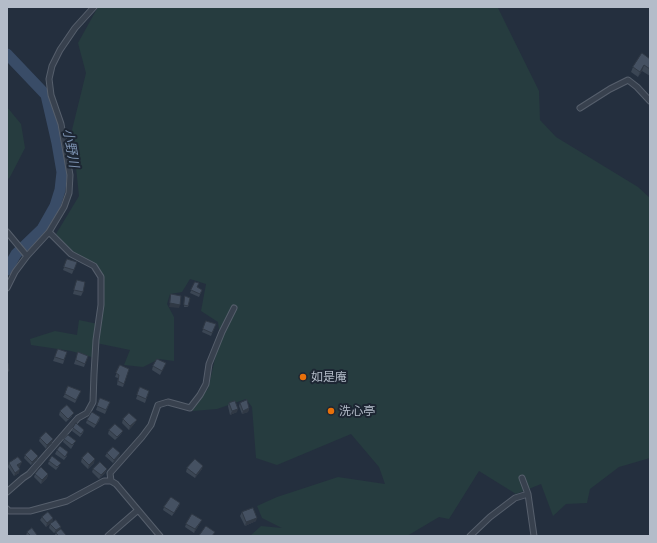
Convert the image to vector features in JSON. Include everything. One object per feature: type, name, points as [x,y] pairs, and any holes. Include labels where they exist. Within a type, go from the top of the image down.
[{"type":"street","points":[[7,288],[15,272],[27,256],[49,232],[64,207],[69,193],[70,175],[62,124],[51,95],[49,79],[52,66],[60,50],[75,28],[94,7]]},
{"type":"street","points":[[580,108],[610,89],[628,80],[650,101]]},
{"type":"street","points":[[7,232],[27,256]]},
{"type":"street","points":[[7,492],[29,474],[78,418],[87,413],[93,402],[96,340],[101,305],[101,277],[94,266],[71,254],[49,232]]},
{"type":"street","points":[[111,481],[110,473],[151,425],[158,405],[168,402],[190,408],[200,395],[206,384],[209,364],[234,308]]},
{"type":"street","points":[[522,478],[528,494],[534,536]]},
{"type":"street","points":[[7,509],[9,511],[30,511],[67,501],[104,481],[111,481],[116,484],[160,536]]},
{"type":"street","points":[[470,536],[490,517],[515,498],[528,494]]},
{"type":"street","points":[[108,536],[138,510]]},
{"type":"green space","points":[[98,7],[501,7],[498,8],[539,91],[540,120],[556,137],[638,187],[650,198],[650,458],[619,467],[590,489],[587,503],[566,504],[553,516],[541,484],[516,494],[479,471],[449,519],[439,517],[407,536],[250,536],[261,526],[282,528],[262,518],[257,506],[277,497],[338,477],[385,484],[379,467],[351,434],[277,465],[256,458],[252,407],[246,399],[217,409],[193,411],[192,405],[208,389],[220,337],[218,322],[201,311],[206,284],[190,279],[182,292],[170,294],[167,304],[174,317],[174,361],[159,359],[143,367],[124,365],[130,350],[96,343],[95,358],[71,351],[31,345],[30,339],[55,331],[77,335],[79,320],[98,324],[101,277],[96,264],[71,254],[56,234],[79,196],[72,130],[86,73],[78,43]]},
{"type":"green space","points":[[7,107],[21,124],[25,148],[7,180]]},
{"type":"building","points":[[642,53],[650,59],[650,69],[644,65],[640,72],[633,67]]},
{"type":"building","points":[[67,259],[77,262],[74,270],[64,267]]},
{"type":"building","points":[[77,280],[85,282],[83,292],[74,290]]},
{"type":"building","points":[[195,282],[199,283],[197,287],[202,290],[200,294],[191,290]]},
{"type":"building","points":[[171,294],[181,296],[180,305],[170,303]]},
{"type":"building","points":[[185,296],[190,298],[188,306],[184,305]]},
{"type":"building","points":[[206,321],[216,324],[212,333],[203,329]]},
{"type":"building","points":[[58,349],[67,352],[64,360],[55,357]]},
{"type":"building","points":[[78,352],[88,356],[85,364],[76,360]]},
{"type":"building","points":[[157,359],[166,363],[162,371],[153,366]]},
{"type":"building","points":[[7,363],[9,371],[7,372]]},
{"type":"building","points":[[120,365],[129,369],[124,384],[118,381],[119,375],[116,373]]},
{"type":"building","points":[[68,386],[81,391],[76,400],[65,394]]},
{"type":"building","points":[[140,387],[149,391],[146,399],[137,395]]},
{"type":"building","points":[[100,398],[110,402],[106,410],[97,406]]},
{"type":"building","points":[[247,400],[249,408],[243,411],[240,403]]},
{"type":"building","points":[[235,401],[238,409],[232,411],[229,403]]},
{"type":"building","points":[[67,405],[74,413],[68,419],[60,411]]},
{"type":"building","points":[[92,412],[100,417],[96,425],[87,420]]},
{"type":"building","points":[[129,413],[137,420],[130,426],[123,419]]},
{"type":"building","points":[[76,423],[84,430],[81,434],[73,428]]},
{"type":"building","points":[[115,424],[123,431],[117,437],[109,430]]},
{"type":"building","points":[[46,432],[53,439],[47,445],[40,438]]},
{"type":"building","points":[[68,435],[76,441],[72,445],[64,439]]},
{"type":"building","points":[[60,446],[68,452],[65,457],[57,450]]},
{"type":"building","points":[[113,447],[120,453],[114,460],[107,453]]},
{"type":"building","points":[[31,449],[38,456],[32,462],[25,455]]},
{"type":"building","points":[[88,452],[95,459],[89,465],[82,458]]},
{"type":"building","points":[[52,456],[61,463],[57,467],[49,461]]},
{"type":"building","points":[[18,457],[22,462],[17,465],[20,469],[15,473],[9,463]]},
{"type":"building","points":[[195,459],[203,466],[196,475],[187,468]]},
{"type":"building","points":[[100,462],[107,469],[101,475],[93,469]]},
{"type":"building","points":[[41,467],[48,474],[42,480],[35,474]]},
{"type":"building","points":[[171,497],[180,503],[174,513],[164,507]]},
{"type":"building","points":[[253,508],[257,518],[246,522],[242,512]]},
{"type":"building","points":[[48,512],[53,518],[47,523],[42,517]]},
{"type":"building","points":[[192,514],[202,520],[195,529],[186,524]]},
{"type":"building","points":[[56,520],[61,527],[56,530],[50,524]]},
{"type":"building","points":[[206,526],[215,532],[212,536],[199,536]]},
{"type":"building","points":[[32,528],[37,535],[31,536],[27,532]]},
{"type":"building","points":[[61,529],[66,535],[65,536],[59,536],[56,533]]},
{"type":"waterway","name":"小野川","points":[[7,54],[46,95],[62,172],[60,190],[55,206],[42,229],[16,254],[7,270]]},
{"type":"place","name":"如是庵","points":[[303,377]]},
{"type":"place","name":"洗心亭","points":[[331,411]]}]
